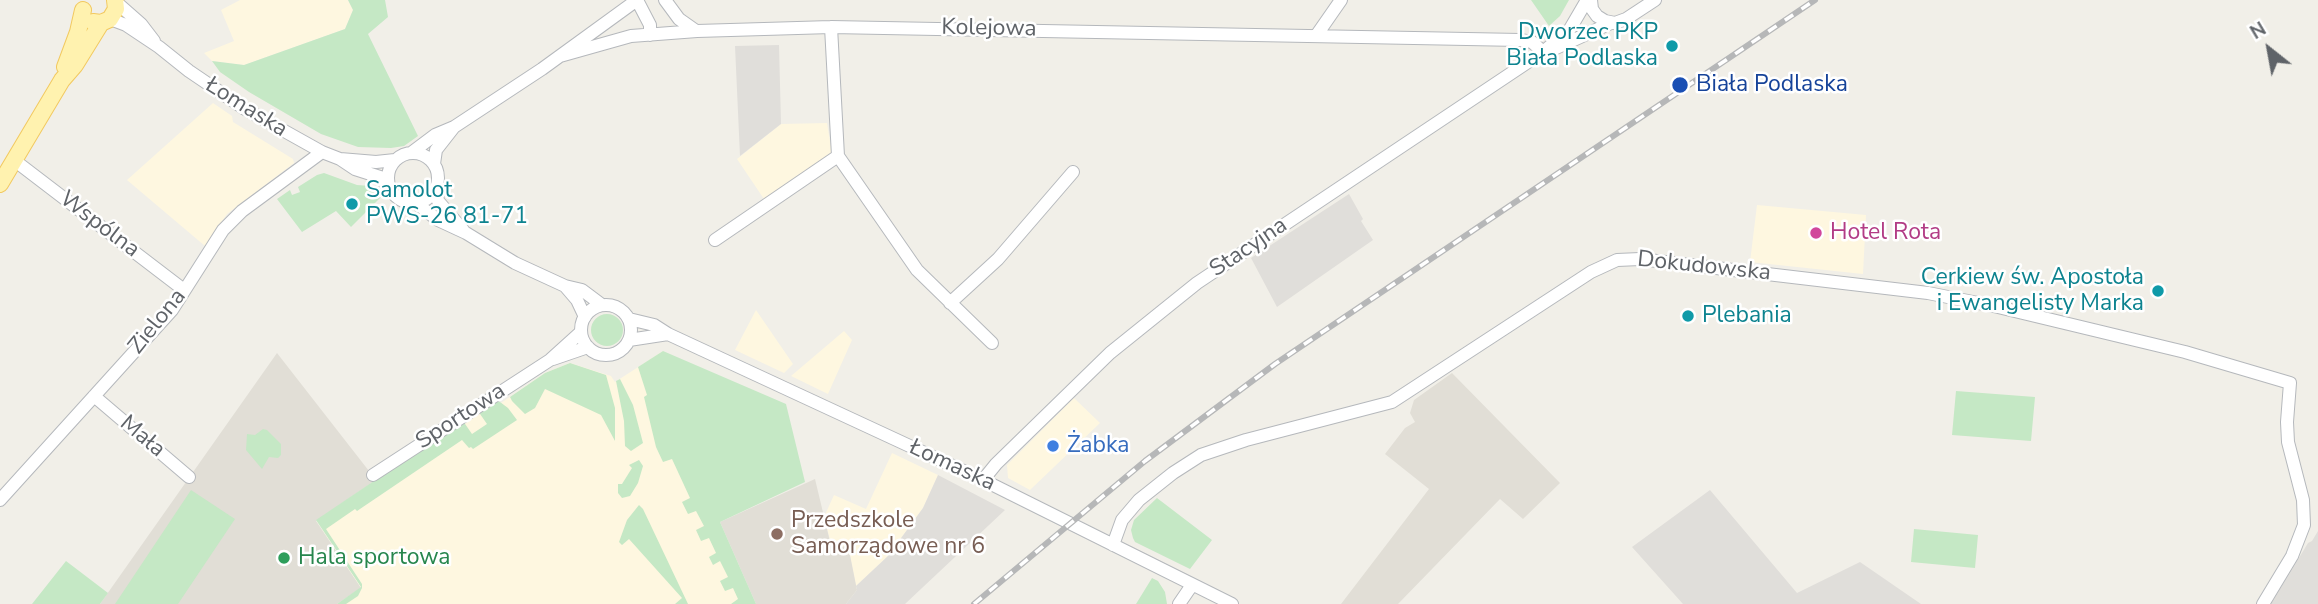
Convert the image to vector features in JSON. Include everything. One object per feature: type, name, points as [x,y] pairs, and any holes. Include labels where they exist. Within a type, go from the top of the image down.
[{"type":"main road","points":[[0,184],[62,80],[105,21],[115,13],[115,1]]},
{"type":"main road","points":[[83,5],[91,21],[105,21]]},
{"type":"main road","points":[[62,80],[83,5]]},
{"type":"street","points":[[560,57],[637,0],[650,25],[650,35]]},
{"type":"street","points":[[665,0],[679,19],[696,31]]},
{"type":"street","points":[[1316,36],[1341,0]]},
{"type":"street","points":[[1589,0],[1597,16],[1611,23]]},
{"type":"street","name":"Stacyjna","points":[[983,480],[1110,353],[1197,283],[1544,52],[1570,29],[1589,0]]},
{"type":"street","name":"Stacyjna","points":[[1544,52],[1626,19],[1655,0]]},
{"type":"street","name":"Łomaska","points":[[115,1],[141,24],[159,47]]},
{"type":"street","name":"Łomaska","points":[[105,21],[126,25],[244,109],[355,169],[380,177],[402,200],[416,202],[438,220],[466,233],[514,263],[565,286],[582,290],[602,305]]},
{"type":"street","points":[[831,27],[838,156],[916,270],[992,343]]},
{"type":"street","name":"Kolejowa","points":[[411,153],[435,135],[454,127],[560,57],[618,38],[650,35],[831,27],[1527,40],[1544,52]]},
{"type":"street","name":"Kolejowa","points":[[434,164],[436,150],[454,127]]},
{"type":"street","name":"Zielona","points":[[0,500],[172,310],[231,221],[322,152]]},
{"type":"street","points":[[411,153],[424,155],[434,164]]},
{"type":"street","name":"Łomaska","points":[[340,159],[376,163],[395,160],[411,153]]},
{"type":"street","points":[[715,240],[838,156]]},
{"type":"street","name":"Wspólna","points":[[14,160],[184,290]]},
{"type":"street","points":[[391,190],[388,175],[395,160]]},
{"type":"street","name":"Łomaska","points":[[434,164],[438,172],[436,195],[442,207],[466,233]]},
{"type":"street","points":[[950,303],[998,259],[1073,173]]},
{"type":"street","points":[[416,202],[428,198],[436,187]]},
{"type":"street","name":"Dokudowska","points":[[1113,545],[1122,520],[1139,500],[1201,455],[1246,440],[1392,402],[1591,272],[1611,262],[1625,259],[1928,293],[2174,349],[2290,383],[2288,442],[2303,500],[2304,525],[2292,555],[2263,604]]},
{"type":"street","points":[[565,286],[577,300],[585,317]]},
{"type":"street","points":[[602,305],[615,306],[629,318],[631,329],[629,340],[623,348],[608,355],[597,354],[588,347],[581,332],[585,317],[592,309],[602,305]]},
{"type":"street","name":"Łomaska","points":[[629,318],[654,326],[983,480],[1232,604]]},
{"type":"street","name":"Sportowa","points":[[373,475],[550,360],[581,332]]},
{"type":"street","points":[[629,340],[668,334]]},
{"type":"street","name":"Sportowa","points":[[550,360],[588,347]]},
{"type":"street","name":"Mała","points":[[94,396],[189,477]]},
{"type":"street","points":[[1179,604],[1192,585]]},
{"type":"shaded area","points":[[240,0],[348,0],[353,10],[345,29],[244,65],[212,61],[204,53],[234,41],[221,10]]},
{"type":"shaded area","points":[[779,45],[781,124],[740,156],[735,46]]},
{"type":"shaded area","points":[[213,103],[232,116],[233,122],[293,159],[294,163],[227,214],[205,246],[127,180]]},
{"type":"shaded area","points":[[827,123],[832,153],[764,199],[737,159],[781,124]]},
{"type":"shaded area","points":[[1349,194],[1373,240],[1277,307],[1251,258]]},
{"type":"shaded area","points":[[1757,205],[1866,215],[1863,274],[1750,262]]},
{"type":"shaded area","points":[[756,310],[793,364],[784,373],[735,350]]},
{"type":"shaded area","points":[[844,331],[852,340],[828,394],[791,376]]},
{"type":"shaded area","points":[[663,351],[667,439],[747,604],[337,604],[361,588],[316,520],[496,399],[501,403],[545,373],[570,363],[611,376],[615,382]]},
{"type":"shaded area","points":[[277,353],[376,480],[316,521],[361,588],[337,604],[100,604]]},
{"type":"shaded area","points":[[1452,373],[1560,483],[1523,519],[1500,499],[1398,604],[1341,604],[1429,489],[1385,454],[1405,428],[1415,422],[1410,413],[1414,400]]},
{"type":"shaded area","points":[[1074,398],[1100,423],[1030,490],[1008,478],[1007,465]]},
{"type":"shaded area","points":[[892,453],[938,475],[923,508],[888,556],[856,586],[848,546],[833,551],[824,517],[834,495],[866,509]]},
{"type":"shaded area","points":[[938,475],[1005,510],[905,604],[846,604],[857,590],[856,586],[888,556],[923,508]]},
{"type":"shaded area","name":"Przedszkole Samorządowe nr 6","points":[[815,479],[832,550],[848,545],[857,590],[846,604],[756,604],[720,522]]},
{"type":"shaded area","points":[[1710,490],[1797,593],[1860,562],[1921,604],[1683,604],[1632,547]]},
{"type":"shaded area","points":[[2318,531],[2318,604],[2271,604],[2308,543]]},
{"type":"green space","points":[[348,0],[385,0],[388,17],[368,34],[418,136],[404,146],[358,147],[321,134],[249,92],[220,72],[212,61],[244,65],[345,29],[353,10]]},
{"type":"green space","points":[[1531,0],[1569,0],[1560,16],[1549,26]]},
{"type":"green space","points":[[324,173],[357,185],[371,186],[382,196],[351,227],[336,211],[302,232],[277,199],[290,190],[292,195],[300,192],[298,187]]},
{"type":"green space","points":[[607,314],[618,319],[623,330],[618,341],[607,346],[596,341],[591,330],[596,319]]},
{"type":"green space","points":[[663,351],[786,404],[805,482],[720,522],[756,604],[731,604],[738,599],[733,588],[725,591],[720,581],[728,577],[720,561],[713,565],[709,557],[716,553],[709,538],[701,541],[696,530],[704,526],[696,511],[688,514],[682,502],[690,498],[672,459],[663,462],[656,447],[644,397],[647,395],[638,367]]},
{"type":"green space","points":[[570,363],[606,375],[615,408],[615,441],[601,415],[545,389],[535,408],[525,414],[512,401],[510,397],[545,373]]},
{"type":"green space","points":[[620,379],[633,405],[643,443],[631,451],[625,446],[624,421],[616,381]]},
{"type":"green space","points":[[1956,391],[2035,397],[2031,441],[1952,435]]},
{"type":"green space","points":[[496,399],[508,408],[517,420],[473,449],[462,440],[326,529],[362,584],[362,588],[358,596],[346,604],[337,604],[361,587],[316,520],[463,421],[472,434],[487,424],[478,411]]},
{"type":"green space","points":[[263,429],[281,444],[281,455],[278,458],[269,457],[262,469],[246,450],[247,434],[255,435]]},
{"type":"green space","points":[[639,460],[643,466],[638,483],[630,496],[622,498],[618,493],[618,484],[622,484],[632,468],[629,465]]},
{"type":"green space","points":[[191,490],[235,519],[178,604],[115,604]]},
{"type":"green space","points":[[1157,498],[1212,540],[1190,569],[1135,542],[1133,538],[1131,530],[1134,520]]},
{"type":"green space","points":[[639,505],[688,604],[675,604],[682,598],[629,539],[622,545],[619,542],[627,520]]},
{"type":"green space","points":[[1914,529],[1978,535],[1975,568],[1911,562]]},
{"type":"green space","points":[[66,561],[108,593],[100,604],[32,604]]},
{"type":"green space","points":[[1152,578],[1158,581],[1165,592],[1167,604],[1136,604]]},
{"type":"railway","points":[[974,604],[1145,461],[1275,364],[1815,0]]},
{"type":"place","name":"Dworzec PKP Biała Podlaska","points":[[1672,46]]},
{"type":"place","name":"Biała Podlaska","points":[[1680,85]]},
{"type":"place","name":"Samolot PWS-26 81-71","points":[[352,204]]},
{"type":"place","name":"Hotel Rota","points":[[1816,233]]},
{"type":"place","name":"Cerkiew św. Apostoła i Ewangelisty Marka","points":[[2158,291]]},
{"type":"place","name":"Plebania","points":[[1688,316]]},
{"type":"place","name":"Żabka","points":[[1053,446]]},
{"type":"place","name":"Przedszkole Samorządowe nr 6","points":[[777,534]]},
{"type":"place","name":"Hala sportowa","points":[[284,558]]}]
